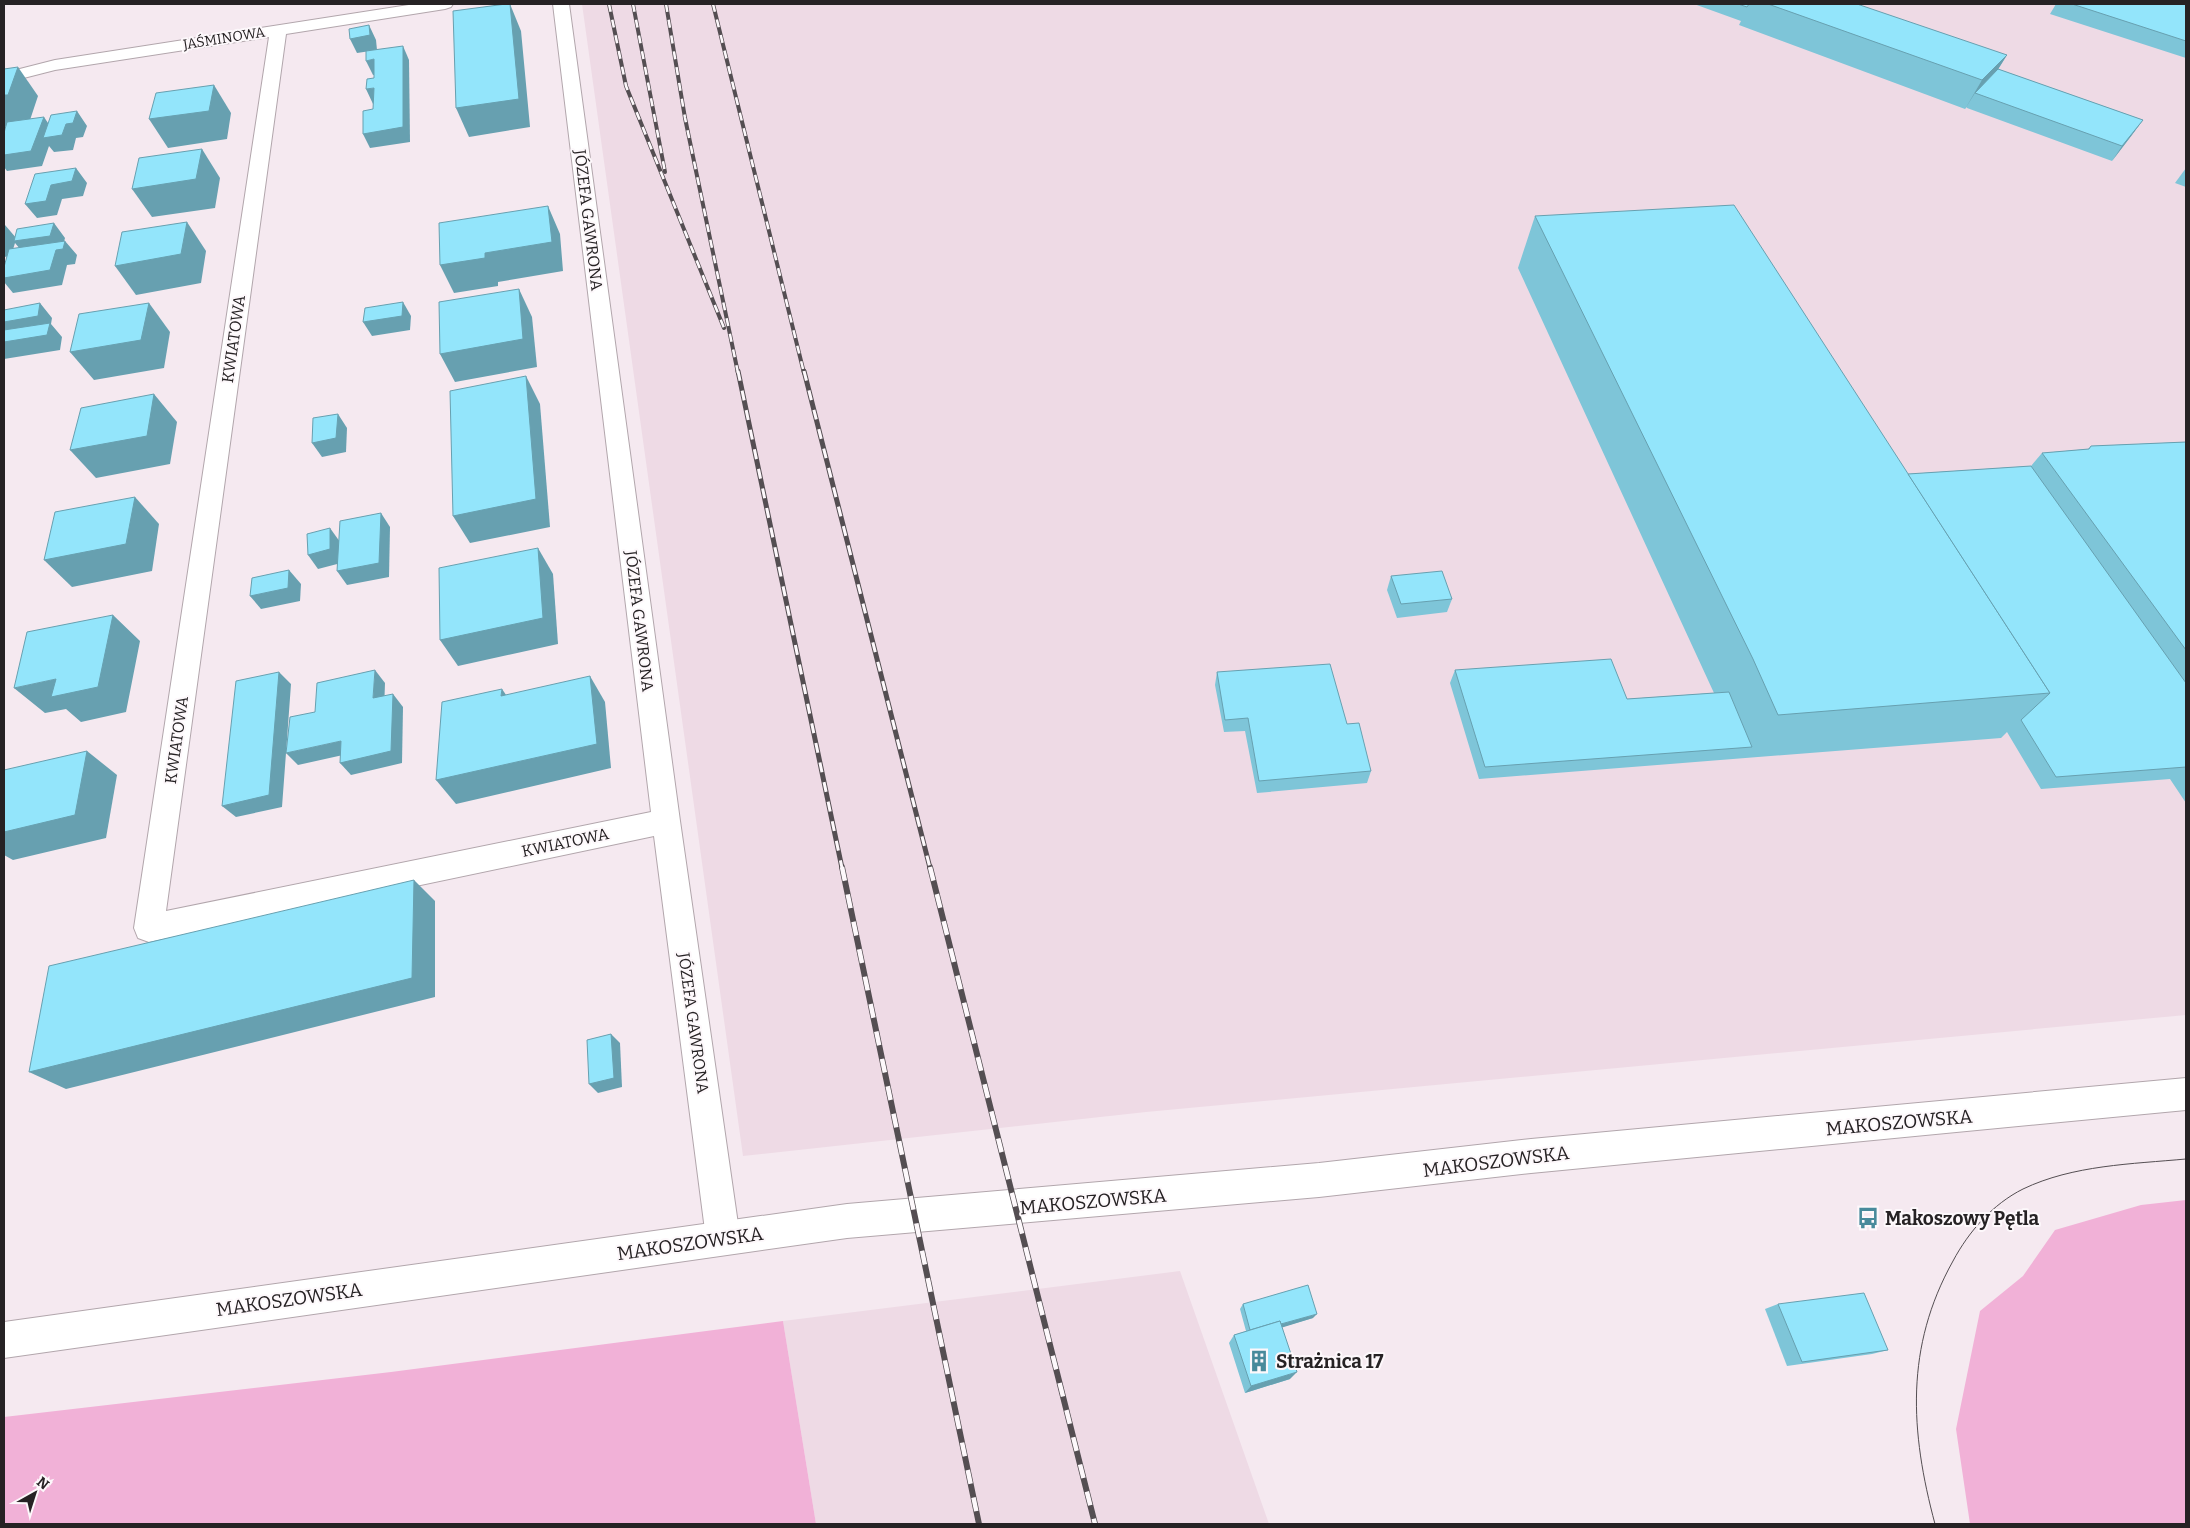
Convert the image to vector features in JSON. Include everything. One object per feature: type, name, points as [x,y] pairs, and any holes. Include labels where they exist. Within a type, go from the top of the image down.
[{"type":"street","name":"JAŚMINOWA","points":[[4,78],[55,65],[445,4]]},
{"type":"street","name":"JÓZEFA GAWRONA","points":[[561,4],[666,821],[723,1238]]},
{"type":"street","name":"KWIATOWA","points":[[278,30],[149,928],[666,821]]},
{"type":"street","name":"MAKOSZOWSKA","points":[[4,1340],[847,1221],[1328,1179],[1540,1155],[2186,1094]]},
{"type":"shaded area","points":[[582,4],[2186,4],[2186,1015],[1146,1112],[743,1156]]},
{"type":"shaded area","points":[[2186,1200],[2186,1524],[1970,1524],[1956,1429],[1980,1311],[2023,1276],[2055,1230],[2141,1205]]},
{"type":"shaded area","points":[[1180,1271],[1269,1524],[816,1524],[783,1321]]},
{"type":"shaded area","points":[[783,1321],[816,1524],[4,1524],[4,1417],[391,1372]]},
{"type":"building","points":[[510,4],[519,99],[456,108],[453,11]]},
{"type":"building","points":[[1738,4],[1749,4],[1747,7]]},
{"type":"building","points":[[1768,4],[1857,4],[2007,55],[1982,80]]},
{"type":"building","points":[[2072,4],[2186,4],[2186,41],[2146,28]]},
{"type":"building","points":[[369,25],[370,35],[350,39],[349,29]]},
{"type":"building","points":[[403,46],[403,127],[363,134],[363,111],[373,109],[374,88],[366,89],[367,79],[374,78],[374,59],[366,61],[366,51]]},
{"type":"building","points":[[18,67],[8,95],[4,95],[4,69]]},
{"type":"building","points":[[1998,69],[2143,120],[2122,146],[1975,93]]},
{"type":"building","points":[[214,85],[209,111],[149,119],[156,93]]},
{"type":"building","points":[[77,111],[73,123],[66,124],[62,135],[43,138],[51,115]]},
{"type":"building","points":[[44,117],[31,151],[4,155],[4,133],[7,122]]},
{"type":"building","points":[[202,149],[196,179],[132,189],[139,158]]},
{"type":"building","points":[[76,168],[72,181],[51,185],[46,201],[25,204],[35,174]]},
{"type":"building","points":[[1734,205],[2050,693],[1778,715],[1753,659],[1535,216]]},
{"type":"building","points":[[548,206],[552,242],[485,253],[485,258],[440,265],[439,223]]},
{"type":"building","points":[[187,222],[181,254],[115,266],[122,232]]},
{"type":"building","points":[[54,223],[50,236],[14,241],[17,229]]},
{"type":"building","points":[[65,241],[63,249],[56,250],[50,270],[4,278],[4,267],[9,249]]},
{"type":"building","points":[[519,289],[523,339],[440,354],[439,302]]},
{"type":"building","points":[[403,302],[402,316],[363,322],[365,308]]},
{"type":"building","points":[[40,303],[38,316],[4,322],[4,310]]},
{"type":"building","points":[[149,303],[141,340],[70,352],[79,314]]},
{"type":"building","points":[[50,323],[47,335],[4,342],[4,330]]},
{"type":"building","points":[[526,376],[536,499],[453,516],[450,391]]},
{"type":"building","points":[[154,394],[147,436],[70,450],[81,408]]},
{"type":"building","points":[[338,414],[336,438],[312,443],[313,418]]},
{"type":"building","points":[[2186,442],[2186,650],[2042,453],[2089,449],[2091,446]]},
{"type":"building","points":[[2031,466],[2186,683],[2186,767],[2056,777],[2021,720],[2050,693],[1908,474]]},
{"type":"building","points":[[135,497],[126,544],[44,560],[55,512]]},
{"type":"building","points":[[381,513],[379,563],[337,571],[340,521]]},
{"type":"building","points":[[330,528],[330,549],[308,555],[307,534]]},
{"type":"building","points":[[538,548],[543,618],[440,640],[439,568]]},
{"type":"building","points":[[289,570],[288,588],[250,596],[252,578]]},
{"type":"building","points":[[1442,571],[1452,599],[1401,604],[1391,576]]},
{"type":"building","points":[[113,615],[98,687],[51,697],[56,679],[14,688],[27,632]]},
{"type":"building","points":[[1611,659],[1627,699],[1729,692],[1752,747],[1485,767],[1455,670]]},
{"type":"building","points":[[1330,664],[1347,724],[1359,723],[1371,771],[1259,781],[1248,718],[1225,720],[1217,672]]},
{"type":"building","points":[[375,670],[373,698],[393,694],[391,751],[340,763],[341,741],[286,753],[290,717],[315,712],[317,683]]},
{"type":"building","points":[[279,672],[269,795],[222,806],[236,681]]},
{"type":"building","points":[[590,676],[597,744],[436,780],[442,702],[502,689],[501,696]]},
{"type":"building","points":[[87,751],[75,815],[4,832],[4,770]]},
{"type":"building","points":[[414,880],[412,978],[29,1072],[49,966]]},
{"type":"building","points":[[611,1034],[614,1078],[589,1084],[587,1040]]},
{"type":"building","points":[[1308,1285],[1317,1314],[1281,1324],[1280,1321],[1250,1330],[1243,1304]]},
{"type":"building","points":[[1864,1293],[1888,1350],[1802,1362],[1778,1304]]},
{"type":"building","name":"Strażnica 17","points":[[1280,1321],[1297,1372],[1251,1386],[1234,1335]]},
{"type":"tram line","points":[[1935,1524],[1927,1490],[1917,1423],[1920,1357],[1926,1325],[1937,1293],[1966,1239],[1983,1219],[2002,1202],[2023,1189],[2042,1181],[2082,1170],[2124,1164],[2186,1159]]},
{"type":"railway","points":[[609,4],[626,86],[724,328]]},
{"type":"railway","points":[[633,4],[665,172]]},
{"type":"railway","points":[[666,4],[685,118],[738,373]]},
{"type":"railway","points":[[713,4],[804,373]]},
{"type":"railway","points":[[738,371],[842,868]]},
{"type":"railway","points":[[804,371],[930,868]]},
{"type":"railway","points":[[842,867],[979,1524]]},
{"type":"railway","points":[[930,867],[1095,1524]]},
{"type":"place","name":"Makoszowy Pętla","points":[[1868,1218]]},
{"type":"place","name":"Strażnica 17","points":[[1259,1361]]}]
